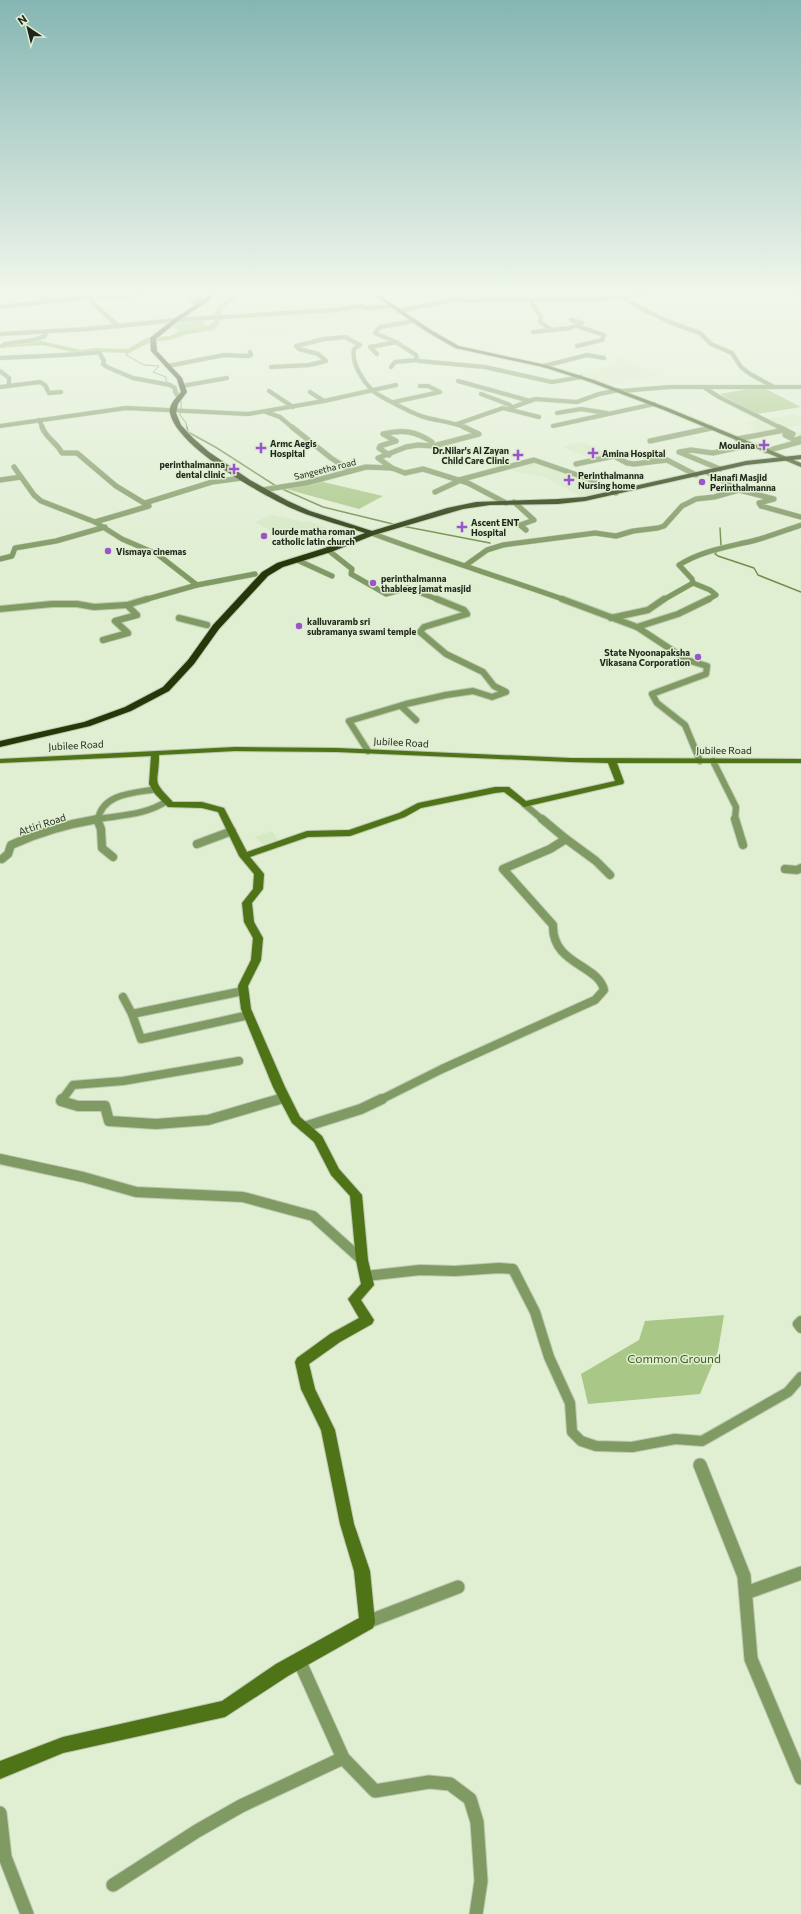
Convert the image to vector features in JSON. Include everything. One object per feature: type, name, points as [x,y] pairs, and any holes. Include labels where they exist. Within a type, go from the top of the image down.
[{"type":"highway","points":[[181,382],[184,392],[176,401],[178,426],[185,435],[242,478],[298,509],[371,533]]},
{"type":"highway","points":[[0,744],[87,724],[128,709],[166,689],[191,662],[216,627],[264,574],[279,564],[328,550],[371,533],[476,504],[564,502],[616,493],[720,469],[785,458],[801,457]]},
{"type":"highway","points":[[0,738],[64,725],[96,716],[129,702],[156,688],[180,665],[207,625],[255,574],[359,535],[371,533]]},
{"type":"main road","points":[[597,382],[620,390],[801,465]]},
{"type":"street","points":[[0,387],[37,382]]},
{"type":"street","points":[[40,382],[49,393],[61,392]]},
{"type":"street","points":[[165,382],[175,388],[175,392],[181,397]]},
{"type":"street","points":[[182,386],[203,382]]},
{"type":"street","points":[[367,382],[373,390],[423,416],[457,424],[479,434],[433,446],[418,445],[406,447],[378,458],[392,468]]},
{"type":"street","points":[[463,382],[530,401]]},
{"type":"street","points":[[765,382],[774,387]]},
{"type":"street","points":[[0,426],[126,408],[178,412],[248,414],[324,401],[396,385]]},
{"type":"street","points":[[394,402],[440,392],[428,386],[420,386]]},
{"type":"street","points":[[508,409],[539,399],[577,402],[599,394],[620,390],[670,387],[801,387]]},
{"type":"street","points":[[705,388],[719,398],[777,424],[793,434],[785,435],[799,442],[766,451]]},
{"type":"street","points":[[269,391],[293,407]]},
{"type":"street","points":[[310,392],[324,401]]},
{"type":"street","points":[[481,394],[517,406]]},
{"type":"street","points":[[553,426],[654,404]]},
{"type":"street","points":[[457,424],[475,419],[501,408],[539,416]]},
{"type":"street","points":[[557,413],[581,409],[611,413]]},
{"type":"street","points":[[263,412],[278,416],[333,460],[351,471]]},
{"type":"street","points":[[39,420],[38,421],[43,428],[44,433],[58,445],[62,452],[77,453],[116,486],[149,506],[95,522]]},
{"type":"street","points":[[650,441],[711,428]]},
{"type":"street","points":[[389,454],[379,448],[396,441],[383,434],[393,431],[406,430],[426,436],[432,444]]},
{"type":"street","points":[[738,439],[785,430]]},
{"type":"street","points":[[795,440],[801,438]]},
{"type":"street","points":[[720,469],[679,452],[691,450],[713,453],[750,445]]},
{"type":"street","points":[[576,464],[632,452],[643,453],[658,460]]},
{"type":"street","points":[[614,456],[627,463],[640,465],[658,460],[667,460],[696,474]]},
{"type":"street","points":[[435,492],[460,480],[502,467],[534,460],[589,479],[616,493]]},
{"type":"street","points":[[14,467],[41,501],[95,522],[122,539],[157,554],[197,585]]},
{"type":"street","name":"Sangeetha road","points":[[262,490],[306,483],[370,467],[392,468],[405,473],[423,469],[460,480],[506,503]]},
{"type":"street","points":[[707,472],[739,490],[774,499],[759,504],[761,506],[801,517]]},
{"type":"street","points":[[0,480],[21,477]]},
{"type":"street","points":[[145,503],[212,482],[242,478]]},
{"type":"street","points":[[751,492],[769,487]]},
{"type":"street","points":[[466,566],[487,550],[503,545],[595,533],[616,536],[633,531],[658,528],[664,526],[672,514],[682,506],[696,499],[714,497],[739,490]]},
{"type":"street","points":[[514,502],[516,506],[534,519],[520,526],[526,530]]},
{"type":"street","points":[[637,627],[658,621],[704,602],[716,595],[710,590],[693,583],[692,579],[680,566],[688,559],[714,549],[752,540],[801,525]]},
{"type":"street","points":[[0,559],[12,556],[15,548],[56,541],[105,527]]},
{"type":"street","points":[[791,528],[801,529]]},
{"type":"street","points":[[371,533],[466,566],[488,572],[637,627],[687,660],[707,666],[706,674],[692,681],[652,694],[657,703],[685,725],[700,761]]},
{"type":"street","points":[[328,550],[352,568],[351,574],[386,594],[392,594],[408,588],[464,610],[467,614],[464,616],[424,627],[420,632],[446,654],[483,672],[494,686],[506,691],[492,697],[470,691],[401,706],[349,721],[368,751]]},
{"type":"street","points":[[297,560],[311,568],[321,569],[332,576]]},
{"type":"street","points":[[0,609],[52,604],[77,604],[94,607],[127,605],[197,585],[255,574]]},
{"type":"street","points":[[611,618],[648,610],[672,594],[693,583]]},
{"type":"street","points":[[103,640],[128,633],[115,621],[137,615],[127,605]]},
{"type":"street","points":[[179,618],[207,625]]},
{"type":"street","points":[[401,706],[416,720]]},
{"type":"street","name":"Jubilee Road","points":[[0,761],[235,749],[368,751],[562,760],[801,761]]},
{"type":"street","points":[[155,752],[157,760],[152,778],[153,784],[167,801],[175,806],[202,805],[221,810],[244,856],[259,874],[258,889],[247,903],[248,922],[258,938],[256,960],[243,986],[248,1015],[284,1098],[296,1120],[318,1139],[335,1172],[356,1195],[362,1260],[368,1285],[354,1299],[367,1320],[335,1338],[302,1362],[308,1389],[328,1430],[347,1524],[362,1571],[367,1622]]},
{"type":"street","points":[[524,804],[620,782],[612,760]]},
{"type":"street","points":[[713,761],[736,807],[737,813],[735,819],[743,845]]},
{"type":"street","points":[[244,856],[307,834],[350,833],[402,815],[418,806],[506,788],[610,874]]},
{"type":"street","points":[[113,857],[105,854],[99,841],[101,826],[97,819],[107,802],[114,798],[157,789]]},
{"type":"street","name":"Attiri Road","points":[[2,859],[8,854],[8,848],[17,842],[54,829],[97,819],[136,816],[167,801]]},
{"type":"street","points":[[197,844],[232,831]]},
{"type":"street","points":[[304,1127],[361,1109],[415,1084],[442,1069],[595,1000],[604,990],[602,982],[588,973],[556,945],[552,936],[553,926],[503,869],[550,849],[566,839]]},
{"type":"street","points":[[785,869],[797,870],[801,868]]},
{"type":"street","points":[[132,1014],[243,991]]},
{"type":"street","points":[[123,997],[132,1014],[141,1039],[248,1015]]},
{"type":"street","points":[[239,1061],[123,1082],[73,1085],[61,1101],[78,1106],[105,1106],[109,1120],[156,1124],[216,1118],[284,1098]]},
{"type":"street","points":[[0,1159],[83,1177],[136,1192],[243,1197],[312,1216],[362,1260]]},
{"type":"street","points":[[366,1276],[420,1270],[455,1271],[499,1268],[512,1269],[535,1312],[549,1358],[570,1403],[572,1432],[581,1441],[596,1446],[632,1447],[675,1439],[702,1442],[788,1392],[801,1377]]},
{"type":"street","points":[[801,1321],[798,1324],[801,1328]]},
{"type":"street","points":[[700,1466],[744,1576],[751,1659],[801,1778]]},
{"type":"street","points":[[746,1593],[801,1573]]},
{"type":"street","points":[[0,1770],[63,1745],[225,1709],[282,1670],[367,1622],[458,1587]]},
{"type":"street","points":[[300,1660],[343,1758],[375,1791],[429,1782],[450,1784],[470,1799],[477,1822],[481,1881],[476,1914]]},
{"type":"street","points":[[113,1885],[197,1831],[241,1806],[343,1758]]},
{"type":"street","points":[[0,1813],[5,1857],[27,1914]]},
{"type":"shaded area","points":[[602,382],[622,382],[608,385]]},
{"type":"shaded area","points":[[794,414],[801,418],[801,425],[787,428],[797,433],[801,432],[801,437],[794,438],[785,427],[768,419]]},
{"type":"shaded area","points":[[762,419],[783,429],[759,434],[750,430],[756,428],[744,423]]},
{"type":"shaded area","name":"Amina Hospital","points":[[582,442],[612,455],[594,460],[562,447]]},
{"type":"shaded area","name":"Perinthalmanna Nursing home","points":[[531,461],[548,464],[614,492],[585,498],[543,477],[516,472],[504,467]]},
{"type":"shaded area","points":[[272,515],[305,522],[309,521],[342,535],[304,548],[255,522]]},
{"type":"shaded area","points":[[272,831],[279,841],[265,846],[255,837]]},
{"type":"green space","points":[[754,388],[764,388],[801,407],[757,414],[720,394]]},
{"type":"green space","points":[[319,481],[383,496],[359,509],[286,489]]},
{"type":"green space","name":"Common Ground","points":[[724,1315],[718,1351],[700,1394],[588,1404],[581,1374],[639,1340],[645,1321]]},
{"type":"waterway","points":[[168,382],[178,391],[180,395],[180,415],[186,423],[187,428]]},
{"type":"waterway","points":[[187,427],[188,432],[217,448],[276,486]]},
{"type":"waterway","points":[[280,488],[323,507],[397,525]]},
{"type":"waterway","points":[[402,526],[490,543]]},
{"type":"waterway","points":[[720,528],[721,545]]},
{"type":"waterway","points":[[718,550],[715,554],[718,556],[754,568],[758,575],[801,592]]},
{"type":"place","name":"Moulana","points":[[764,445]]},
{"type":"place","name":"Armc Aegis Hospital","points":[[261,448]]},
{"type":"place","name":"Amina Hospital","points":[[593,453]]},
{"type":"place","name":"Dr.Nilar's Al Zayan Child Care Clinic","points":[[518,455]]},
{"type":"place","name":"perinthalmanna dental clinic","points":[[234,469]]},
{"type":"place","name":"Perinthalmanna Nursing home","points":[[569,480]]},
{"type":"place","name":"Hanafi Masjid Perinthalmanna","points":[[702,482]]},
{"type":"place","name":"Ascent ENT Hospital","points":[[462,527]]},
{"type":"place","name":"lourde matha roman catholic latin church","points":[[264,536]]},
{"type":"place","name":"Vismaya cinemas","points":[[108,551]]},
{"type":"place","name":"perinthalmanna thableeg jamat masjid","points":[[373,583]]},
{"type":"place","name":"kalluvaramb sri subramanya swami temple","points":[[299,626]]},
{"type":"place","name":"State Nyoonapaksha Vikasana Corporation","points":[[698,657]]}]
